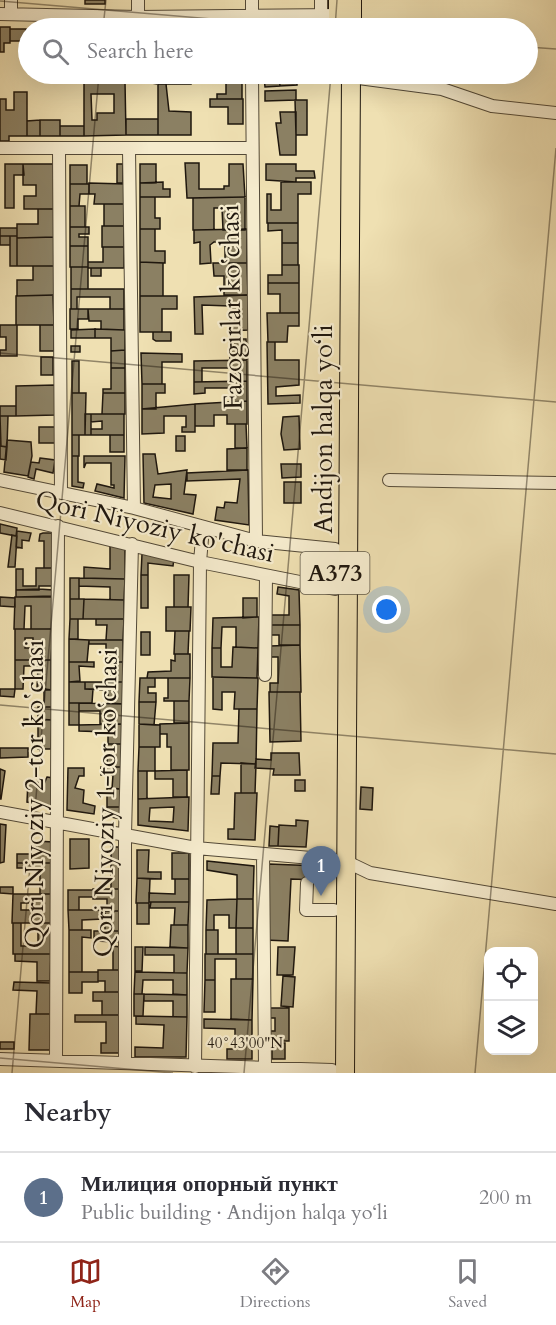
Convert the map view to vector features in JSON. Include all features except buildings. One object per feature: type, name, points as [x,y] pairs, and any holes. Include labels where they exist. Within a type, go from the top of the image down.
[{"type":"highway","points":[[352,0],[352,18]]},
{"type":"highway","name":"Andijon halqa yo‘li","points":[[337,1072],[333,910],[339,861],[335,549],[346,84]]},
{"type":"highway","name":"Andijon halqa yo‘li","points":[[337,1072],[346,84]]},
{"type":"street","points":[[11,0],[6,14],[138,17],[334,15]]},
{"type":"street","points":[[138,0],[138,17]]},
{"type":"street","points":[[252,0],[252,15]]},
{"type":"street","points":[[321,0],[334,15]]},
{"type":"street","name":"Fazogirlar koʻchasi","points":[[252,84],[256,541]]},
{"type":"street","points":[[408,84],[442,89],[492,106],[556,113]]},
{"type":"street","points":[[0,148],[129,150],[252,148]]},
{"type":"street","points":[[59,149],[61,492]]},
{"type":"street","points":[[129,150],[134,508]]},
{"type":"street","name":"Qori Niyoziy ko'chasi","points":[[0,480],[134,508],[256,541],[335,549]]},
{"type":"street","points":[[389,480],[556,483]]},
{"type":"street","name":"Qori Niyoziy ko'chasi","points":[[0,513],[200,562],[335,589]]},
{"type":"street","name":"Qori Niyoziy 2-tor koʻchasi","points":[[56,1061],[58,526]]},
{"type":"street","points":[[195,1067],[200,562],[203,527]]},
{"type":"street","name":"Qori Niyoziy 1-tor koʻchasi","points":[[125,1063],[125,835],[132,544]]},
{"type":"street","points":[[265,675],[266,576]]},
{"type":"street","points":[[0,812],[196,848],[339,861],[370,873],[556,904]]},
{"type":"street","points":[[263,854],[265,1067]]},
{"type":"street","points":[[307,883],[306,910],[333,910]]},
{"type":"street","points":[[0,1059],[195,1067],[265,1067],[337,1072]]},
{"type":"place","name":"Милиция опорный пункт","points":[[321,896]]}]
